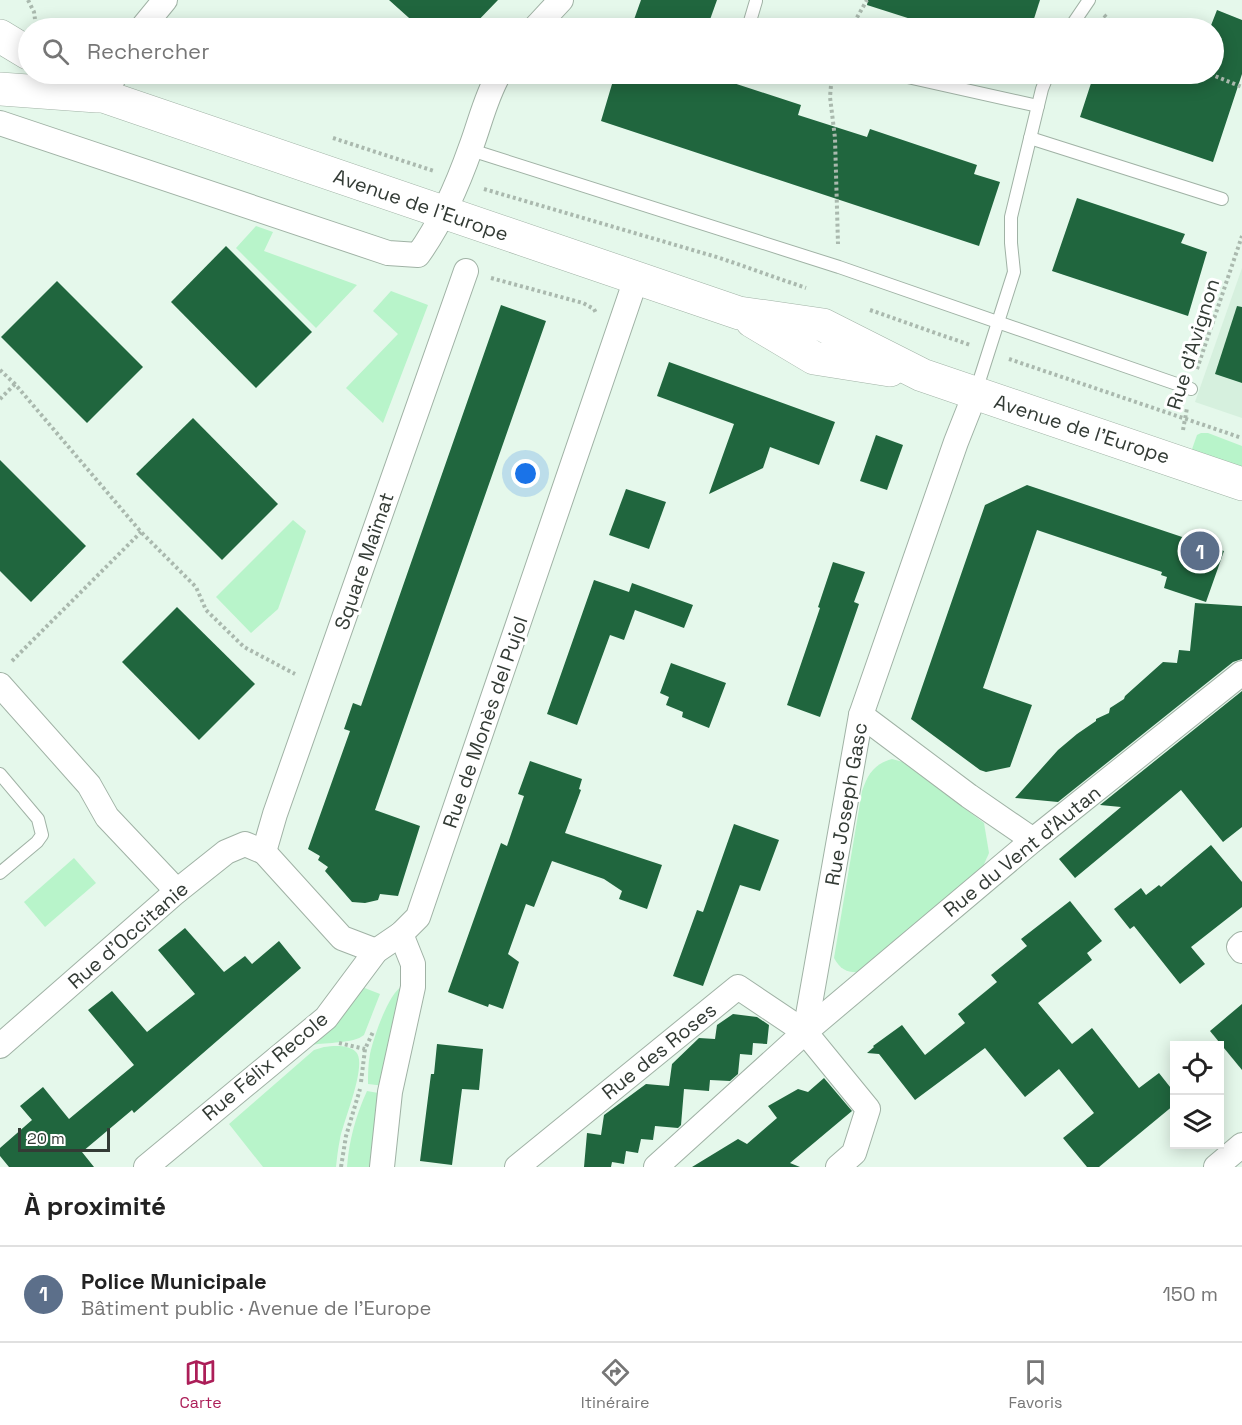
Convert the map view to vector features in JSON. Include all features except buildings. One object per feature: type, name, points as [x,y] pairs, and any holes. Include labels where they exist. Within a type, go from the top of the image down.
[{"type":"street","points":[[150,18],[165,0]]},
{"type":"street","points":[[544,18],[561,0]]},
{"type":"street","points":[[0,36],[18,47]]},
{"type":"street","points":[[0,123],[388,253],[418,255],[431,237],[471,150],[495,84]]},
{"type":"street","name":"Avenue de l'Europe","points":[[0,89],[110,85],[442,213],[739,313],[823,326],[922,375],[1242,484]]},
{"type":"street","name":"Square Maïmat","points":[[264,852],[466,271]]},
{"type":"street","name":"Rue de Monès del Pujol","points":[[401,934],[418,918],[636,279]]},
{"type":"street","name":"Rue Joseph Gasc","points":[[805,1032],[861,715],[956,442],[975,394]]},
{"type":"street","name":"Rue du Vent d'Autan","points":[[805,1032],[1034,840],[1242,673]]},
{"type":"street","points":[[4,675],[89,785],[107,817],[177,891]]},
{"type":"street","points":[[861,715],[969,796],[1034,840]]},
{"type":"street","name":"Rue d'Occitanie","points":[[0,1046],[177,891],[226,852],[245,844],[264,852]]},
{"type":"street","points":[[264,852],[342,938],[376,951]]},
{"type":"street","points":[[382,1167],[390,1092],[413,987],[413,964],[401,934]]},
{"type":"street","name":"Rue Félix Recole","points":[[146,1167],[326,1018],[376,951],[401,934]]},
{"type":"street","points":[[1242,944],[1239,947],[1242,951]]},
{"type":"street","name":"Rue des Roses","points":[[517,1167],[738,987],[805,1032]]},
{"type":"street","points":[[656,1167],[805,1032],[868,1109],[854,1154],[838,1167]]},
{"type":"street","points":[[1216,1167],[1242,1145]]},
{"type":"lane","points":[[1077,18],[1089,0]]},
{"type":"lane","points":[[751,18],[756,1]]},
{"type":"lane","points":[[939,84],[1038,106]]},
{"type":"lane","points":[[975,394],[1014,272],[1011,217],[1045,84]]},
{"type":"lane","points":[[1030,138],[1222,199]]},
{"type":"lane","points":[[471,150],[839,267],[1191,389]]},
{"type":"lane","points":[[0,774],[39,819],[42,835],[37,842],[0,873]]},
{"type":"path","points":[[28,0],[35,18]]},
{"type":"path","points":[[857,18],[867,0]]},
{"type":"path","points":[[1224,80],[1242,87]]},
{"type":"path","points":[[831,84],[839,267]]},
{"type":"path","name":"Rue d'Avignon","points":[[1177,461],[1191,389],[1242,236]]},
{"type":"path","points":[[466,271],[584,303],[594,309],[601,327],[618,331]]},
{"type":"path","points":[[0,370],[15,384],[141,532],[196,587],[206,610],[244,647],[320,687]]},
{"type":"path","points":[[0,399],[15,384]]},
{"type":"path","points":[[4,675],[141,532]]},
{"type":"path","points":[[341,1167],[346,1136],[360,1092],[365,1049],[375,1027]]},
{"type":"shaded area","points":[[1242,268],[1242,418],[1195,402]]},
{"type":"green space","points":[[256,226],[273,232],[264,251],[357,285],[316,328],[236,248]]},
{"type":"green space","points":[[391,291],[428,305],[383,423],[346,388],[398,334],[373,311]]},
{"type":"green space","points":[[1208,433],[1242,446],[1242,470],[1191,452],[1197,435]]},
{"type":"green space","points":[[293,520],[306,531],[278,609],[251,633],[216,597]]},
{"type":"green space","points":[[892,759],[903,762],[984,823],[989,853],[981,871],[861,972],[852,972],[842,968],[834,958],[862,791],[872,771]]},
{"type":"green space","points":[[74,858],[96,883],[45,927],[24,902]]},
{"type":"green space","points":[[357,985],[380,994],[364,1035],[347,1041],[312,1045],[332,1025]]},
{"type":"green space","points":[[403,986],[385,1086],[368,1084],[368,1065],[378,1027],[392,997]]},
{"type":"green space","points":[[340,1046],[353,1049],[359,1058],[357,1080],[340,1139],[336,1167],[263,1167],[229,1124],[314,1050]]},
{"type":"green space","points":[[367,1091],[384,1094],[376,1167],[347,1167],[354,1128]]},
{"type":"place","name":"Police Municipale","points":[[1200,551]]}]
